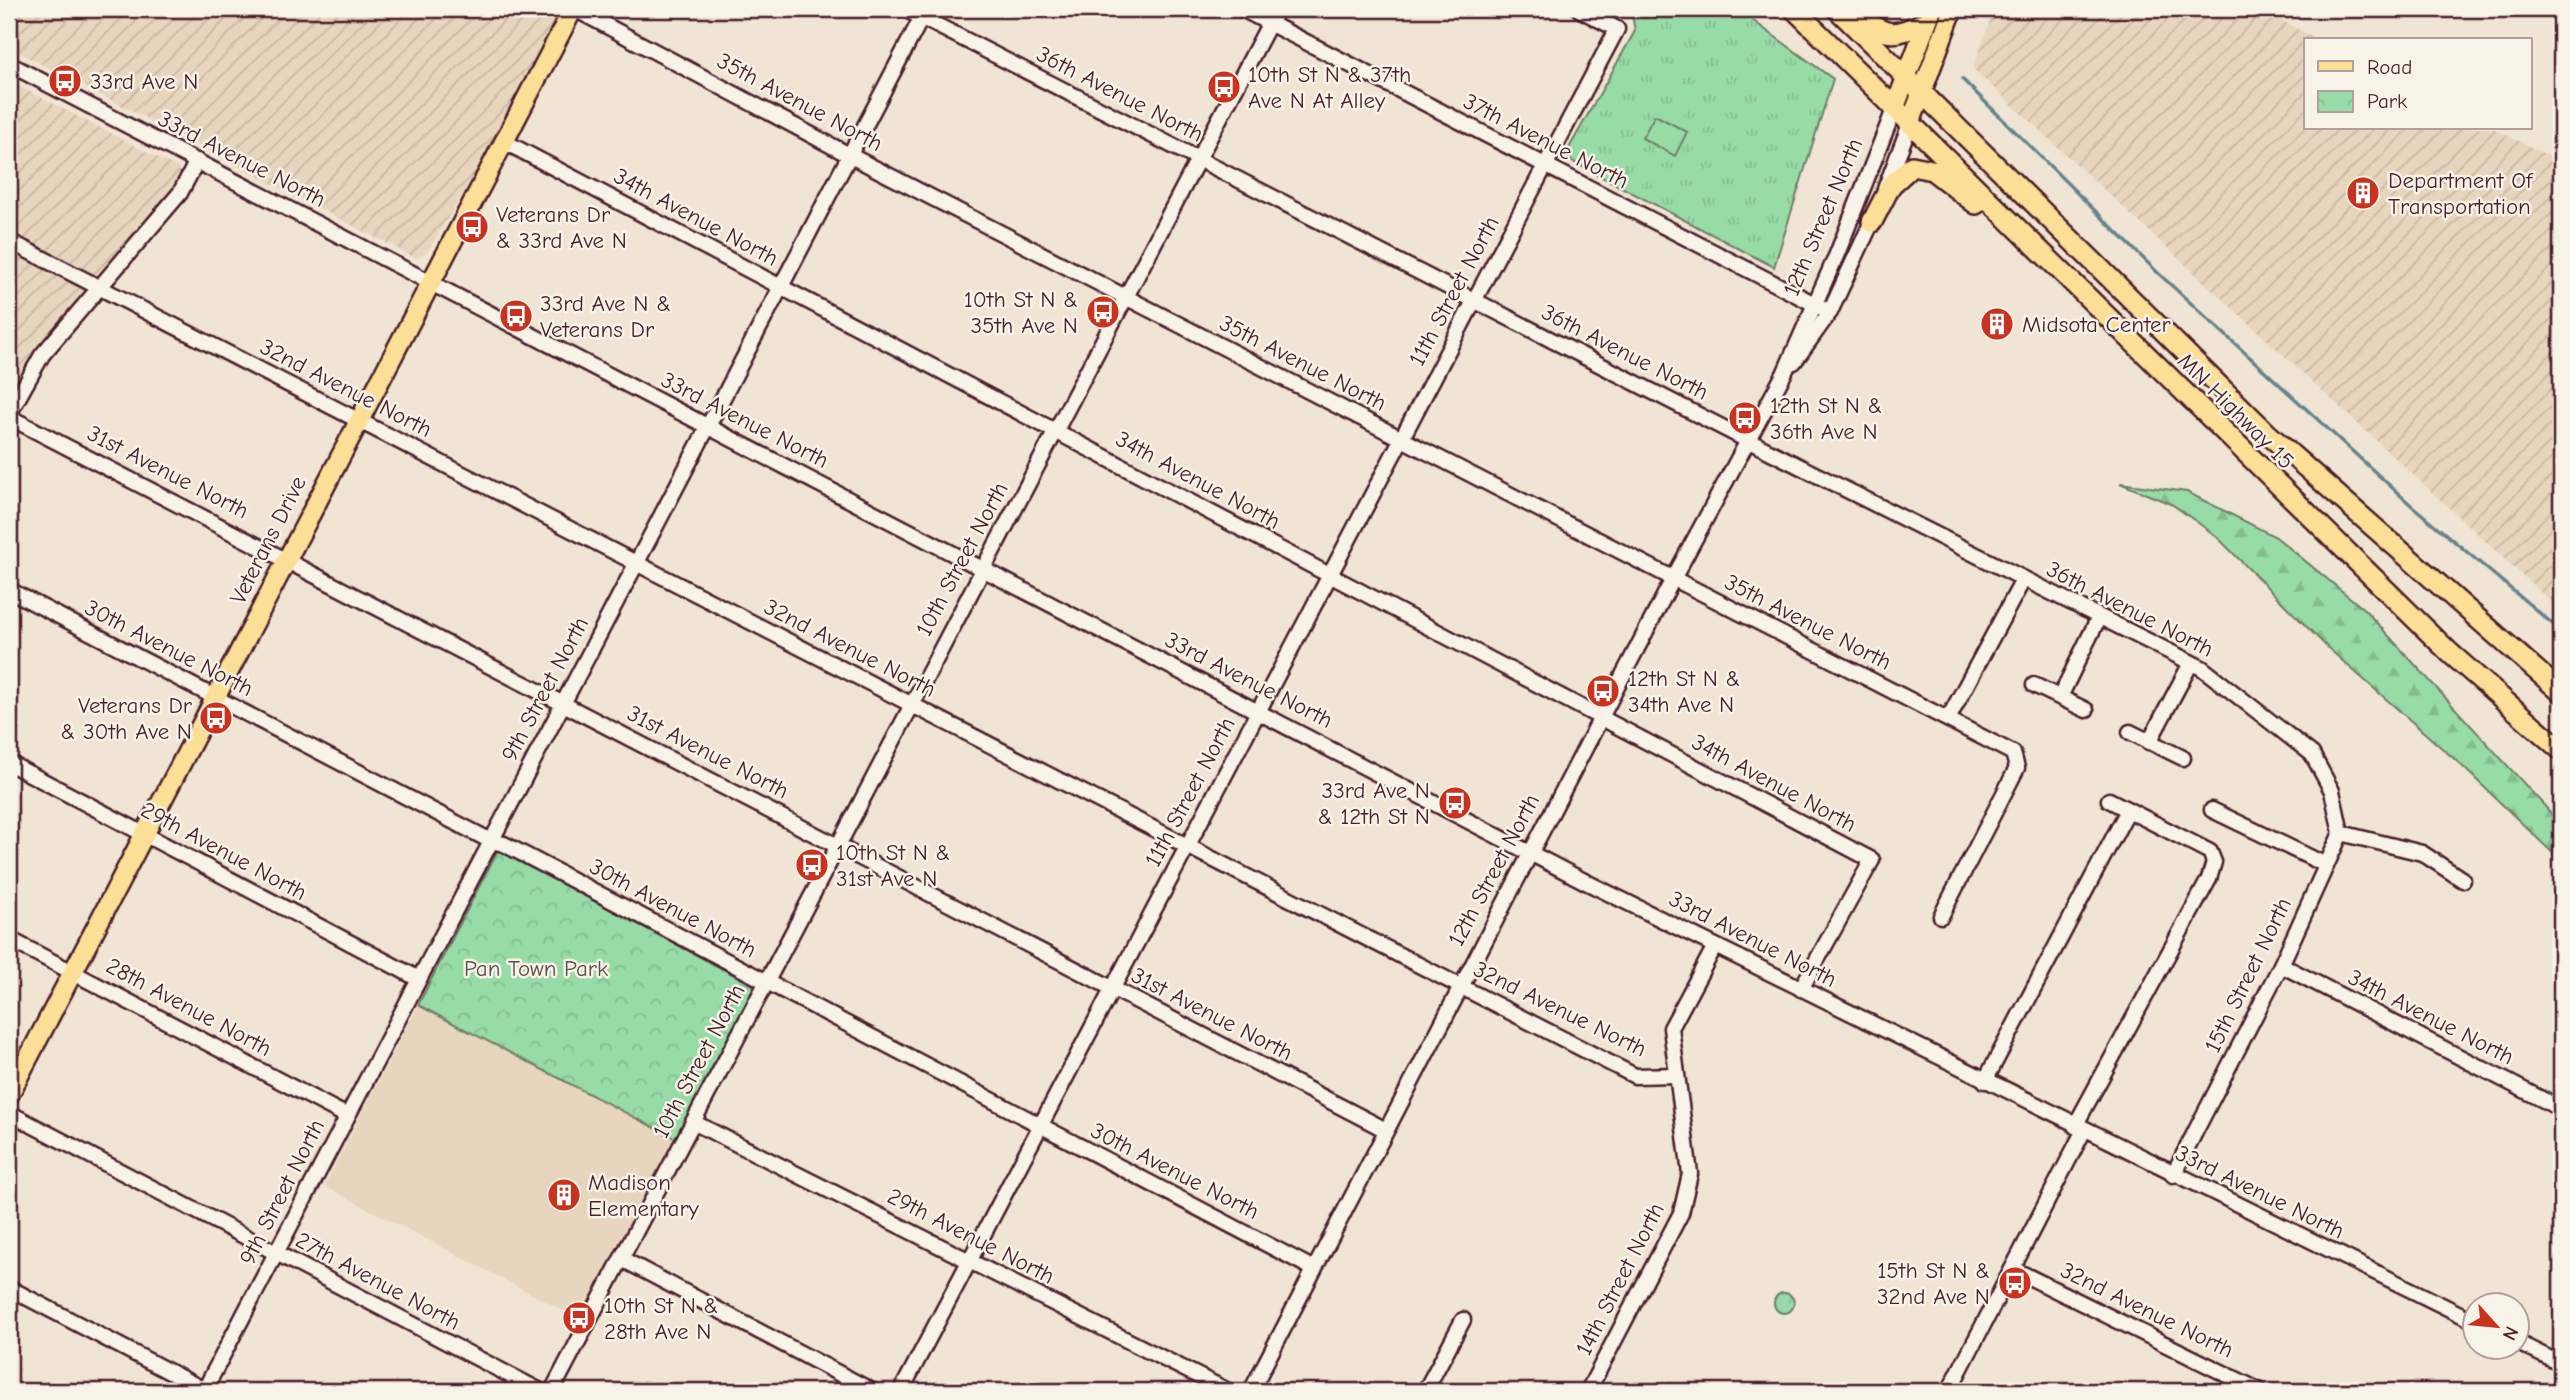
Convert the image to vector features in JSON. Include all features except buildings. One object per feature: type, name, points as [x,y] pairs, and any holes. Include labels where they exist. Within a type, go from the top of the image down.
[{"type":"highway","name":"MN Highway 15","points":[[1794,9],[2449,653],[2561,750]]},
{"type":"highway","name":"MN Highway 15","points":[[1837,9],[1921,95],[2268,434],[2561,692]]},
{"type":"highway","points":[[1850,9],[1886,33],[1895,35],[1929,15]]},
{"type":"highway","points":[[1872,222],[1899,175],[1912,166],[1932,170],[1981,208],[2094,305]]},
{"type":"main road","name":"Veterans Drive","points":[[9,1095],[286,558],[574,9]]},
{"type":"main road","points":[[1910,124],[1953,9]]},
{"type":"main road","name":"12th Street North","points":[[1895,107],[1929,15]]},
{"type":"street","name":"35th Avenue North","points":[[574,9],[849,155],[2013,753],[2017,768],[1941,916]]},
{"type":"street","name":"36th Avenue North","points":[[905,9],[923,13],[1474,301],[2191,663],[2312,754],[2332,791],[2341,833]]},
{"type":"street","name":"37th Avenue North","points":[[1242,9],[1830,312]]},
{"type":"street","name":"10th Street North","points":[[552,1391],[1276,9]]},
{"type":"street","name":"11th Street North","points":[[901,1391],[1618,29],[1579,9]]},
{"type":"street","name":"9th Street North","points":[[205,1391],[923,13]]},
{"type":"street","name":"33rd Avenue North","points":[[9,64],[1715,946],[2173,1175],[2462,1315]]},
{"type":"street","name":"12th Street North","points":[[1251,1391],[1460,986],[1784,374],[1895,107]]},
{"type":"street","name":"12th Street North","points":[[1784,374],[1830,312],[1872,222],[1910,124]]},
{"type":"street","name":"34th Avenue North","points":[[503,141],[1872,860],[1801,989]]},
{"type":"street","points":[[9,415],[42,355],[180,193],[197,162]]},
{"type":"street","name":"32nd Avenue North","points":[[9,241],[1635,1076],[1676,1075]]},
{"type":"street","name":"31st Avenue North","points":[[9,415],[1386,1130]]},
{"type":"street","points":[[1948,719],[2023,580]]},
{"type":"street","name":"30th Avenue North","points":[[9,590],[491,841],[504,844],[765,984],[1314,1269]]},
{"type":"street","points":[[2060,697],[2099,617]]},
{"type":"street","points":[[2150,741],[2191,663]]},
{"type":"street","points":[[2034,685],[2086,710]]},
{"type":"street","points":[[2130,732],[2183,758]]},
{"type":"street","name":"29th Avenue North","points":[[9,763],[419,979]]},
{"type":"street","points":[[1949,1391],[2013,1269],[2080,1128],[2208,879],[2214,862],[2210,852],[2109,800]]},
{"type":"street","points":[[1984,1080],[2128,810]]},
{"type":"street","points":[[2212,810],[2326,865]]},
{"type":"street","points":[[2341,833],[2422,853],[2463,880]]},
{"type":"street","name":"15th Street North","points":[[2173,1175],[2281,965],[2341,833]]},
{"type":"street","name":"28th Avenue North","points":[[9,939],[347,1116]]},
{"type":"street","name":"14th Street North","points":[[1588,1391],[1681,1213],[1690,1174],[1671,1028],[1715,946]]},
{"type":"street","name":"34th Avenue North","points":[[2281,965],[2561,1109]]},
{"type":"street","name":"27th Avenue North","points":[[9,1113],[540,1391]]},
{"type":"street","name":"29th Avenue North","points":[[693,1122],[1228,1391]]},
{"type":"street","points":[[622,1259],[872,1391]]},
{"type":"street","name":"32nd Avenue North","points":[[2013,1269],[2260,1391]]},
{"type":"street","points":[[9,1288],[205,1391]]},
{"type":"street","points":[[1425,1391],[1463,1320]]},
{"type":"street","points":[[2532,1350],[2561,1364]]},
{"type":"shaded area","points":[[9,9],[561,9],[476,172],[428,251],[417,259],[9,47]]},
{"type":"shaded area","points":[[1994,9],[2258,9],[2316,38],[2304,38],[2304,130],[2497,130],[2561,162],[2561,611],[1973,69]]},
{"type":"shaded area","points":[[9,81],[178,168],[180,173],[179,180],[162,203],[29,363],[9,401]]},
{"type":"shaded area","points":[[418,1005],[676,1139],[582,1320],[324,1186]]},
{"type":"green space","points":[[1631,9],[1737,9],[1833,79],[1774,267],[1564,157],[1635,31]]},
{"type":"green space","points":[[1655,115],[1687,132],[1675,156],[1642,138]]},
{"type":"green space","points":[[2120,483],[2187,492],[2276,537],[2365,610],[2561,824],[2561,861],[2460,764],[2328,648],[2215,535],[2173,505]]},
{"type":"green space","name":"Pan Town Park","points":[[498,850],[755,986],[676,1139],[418,1005]]},
{"type":"green space","points":[[1780,1293],[1788,1293],[1794,1303],[1788,1313],[1780,1313],[1774,1307],[1774,1299]]},
{"type":"waterway","points":[[1962,79],[2158,273],[2411,505],[2561,631]]},
{"type":"place","name":"33rd Ave N","points":[[65,81]]},
{"type":"place","name":"10th St N & 37th Ave N At Alley","points":[[1224,87]]},
{"type":"place","name":"Department Of Transportation","points":[[2363,193]]},
{"type":"place","name":"Veterans Dr & 33rd Ave N","points":[[472,227]]},
{"type":"place","name":"10th St N & 35th Ave N","points":[[1103,312]]},
{"type":"place","name":"33rd Ave N & Veterans Dr","points":[[516,316]]},
{"type":"place","name":"Midsota Center","points":[[1997,324]]},
{"type":"place","name":"12th St N & 36th Ave N","points":[[1745,418]]},
{"type":"place","name":"12th St N & 34th Ave N","points":[[1603,691]]},
{"type":"place","name":"Veterans Dr & 30th Ave N","points":[[216,718]]},
{"type":"place","name":"33rd Ave N & 12th St N","points":[[1455,803]]},
{"type":"place","name":"10th St N & 31st Ave N","points":[[812,865]]},
{"type":"place","name":"Madison Elementary","points":[[564,1195]]},
{"type":"place","name":"15th St N & 32nd Ave N","points":[[2015,1283]]},
{"type":"place","name":"10th St N & 28th Ave N","points":[[579,1318]]}]
